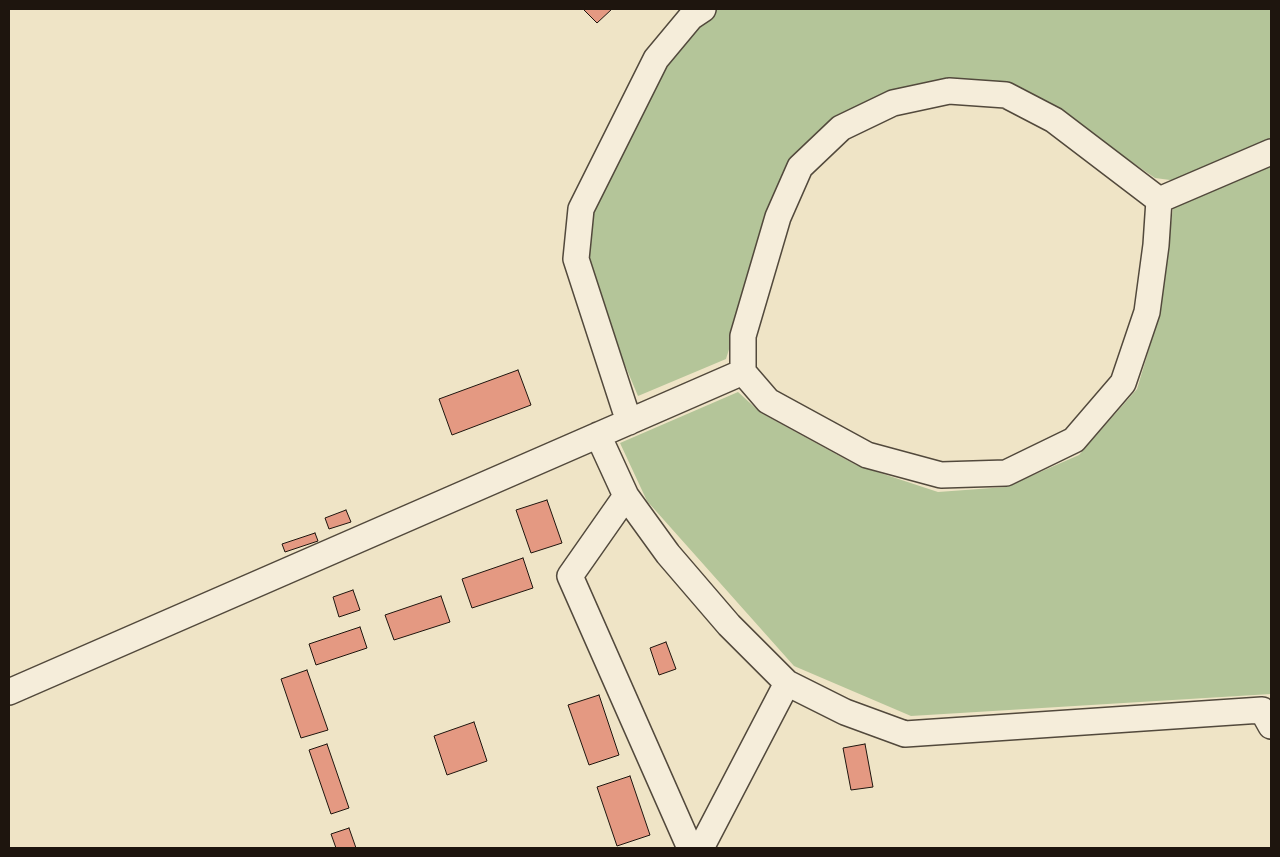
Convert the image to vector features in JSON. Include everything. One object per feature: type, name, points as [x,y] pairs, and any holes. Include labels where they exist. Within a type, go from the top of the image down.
[{"type":"street","points":[[628,422],[576,259],[581,209],[656,59],[691,17],[703,9]]},
{"type":"street","points":[[949,91],[1006,95],[1054,120],[1159,200],[1147,312],[1123,383],[1074,440],[1006,472],[941,475],[867,455],[768,401],[743,372],[743,336],[778,216],[800,167],[841,128],[893,103],[949,91]]},
{"type":"street","points":[[1159,200],[1271,152]]},
{"type":"street","points":[[9,692],[743,372]]},
{"type":"street","points":[[598,436],[626,496],[668,554],[729,625],[787,683],[845,712],[905,734],[1262,710],[1271,726]]},
{"type":"street","points":[[626,496],[570,576],[690,848]]},
{"type":"street","points":[[701,848],[787,683]]},
{"type":"green space","points":[[715,9],[1271,9],[1271,143],[1186,180],[1155,178],[1059,112],[1010,86],[837,122],[771,213],[726,359],[638,396],[593,289],[584,256],[589,208],[662,64]]},
{"type":"green space","points":[[1271,166],[1271,694],[911,716],[794,666],[647,501],[620,443],[738,392],[761,413],[856,465],[938,492],[1006,487],[1079,455],[1137,389],[1159,316],[1173,208]]},
{"type":"building","points":[[583,9],[612,9],[597,23]]},
{"type":"building","points":[[518,370],[531,405],[452,435],[439,399]]},
{"type":"building","points":[[547,500],[562,543],[531,553],[516,510]]},
{"type":"building","points":[[346,510],[351,522],[329,529],[325,518]]},
{"type":"building","points":[[315,533],[318,541],[285,552],[282,544]]},
{"type":"building","points":[[523,558],[533,588],[472,608],[462,579]]},
{"type":"building","points":[[353,590],[360,610],[339,617],[333,597]]},
{"type":"building","points":[[441,596],[450,622],[394,640],[385,615]]},
{"type":"building","points":[[360,627],[367,648],[316,665],[309,644]]},
{"type":"building","points":[[666,642],[676,669],[659,675],[650,648]]},
{"type":"building","points":[[307,670],[328,730],[301,738],[281,679]]},
{"type":"building","points":[[599,695],[619,755],[589,765],[568,705]]},
{"type":"building","points":[[474,722],[487,761],[447,775],[434,736]]},
{"type":"building","points":[[327,744],[349,808],[331,814],[309,750]]},
{"type":"building","points":[[865,744],[873,787],[851,790],[843,748]]},
{"type":"building","points":[[630,776],[650,835],[617,846],[597,787]]},
{"type":"building","points":[[349,828],[356,848],[336,848],[331,834]]}]
